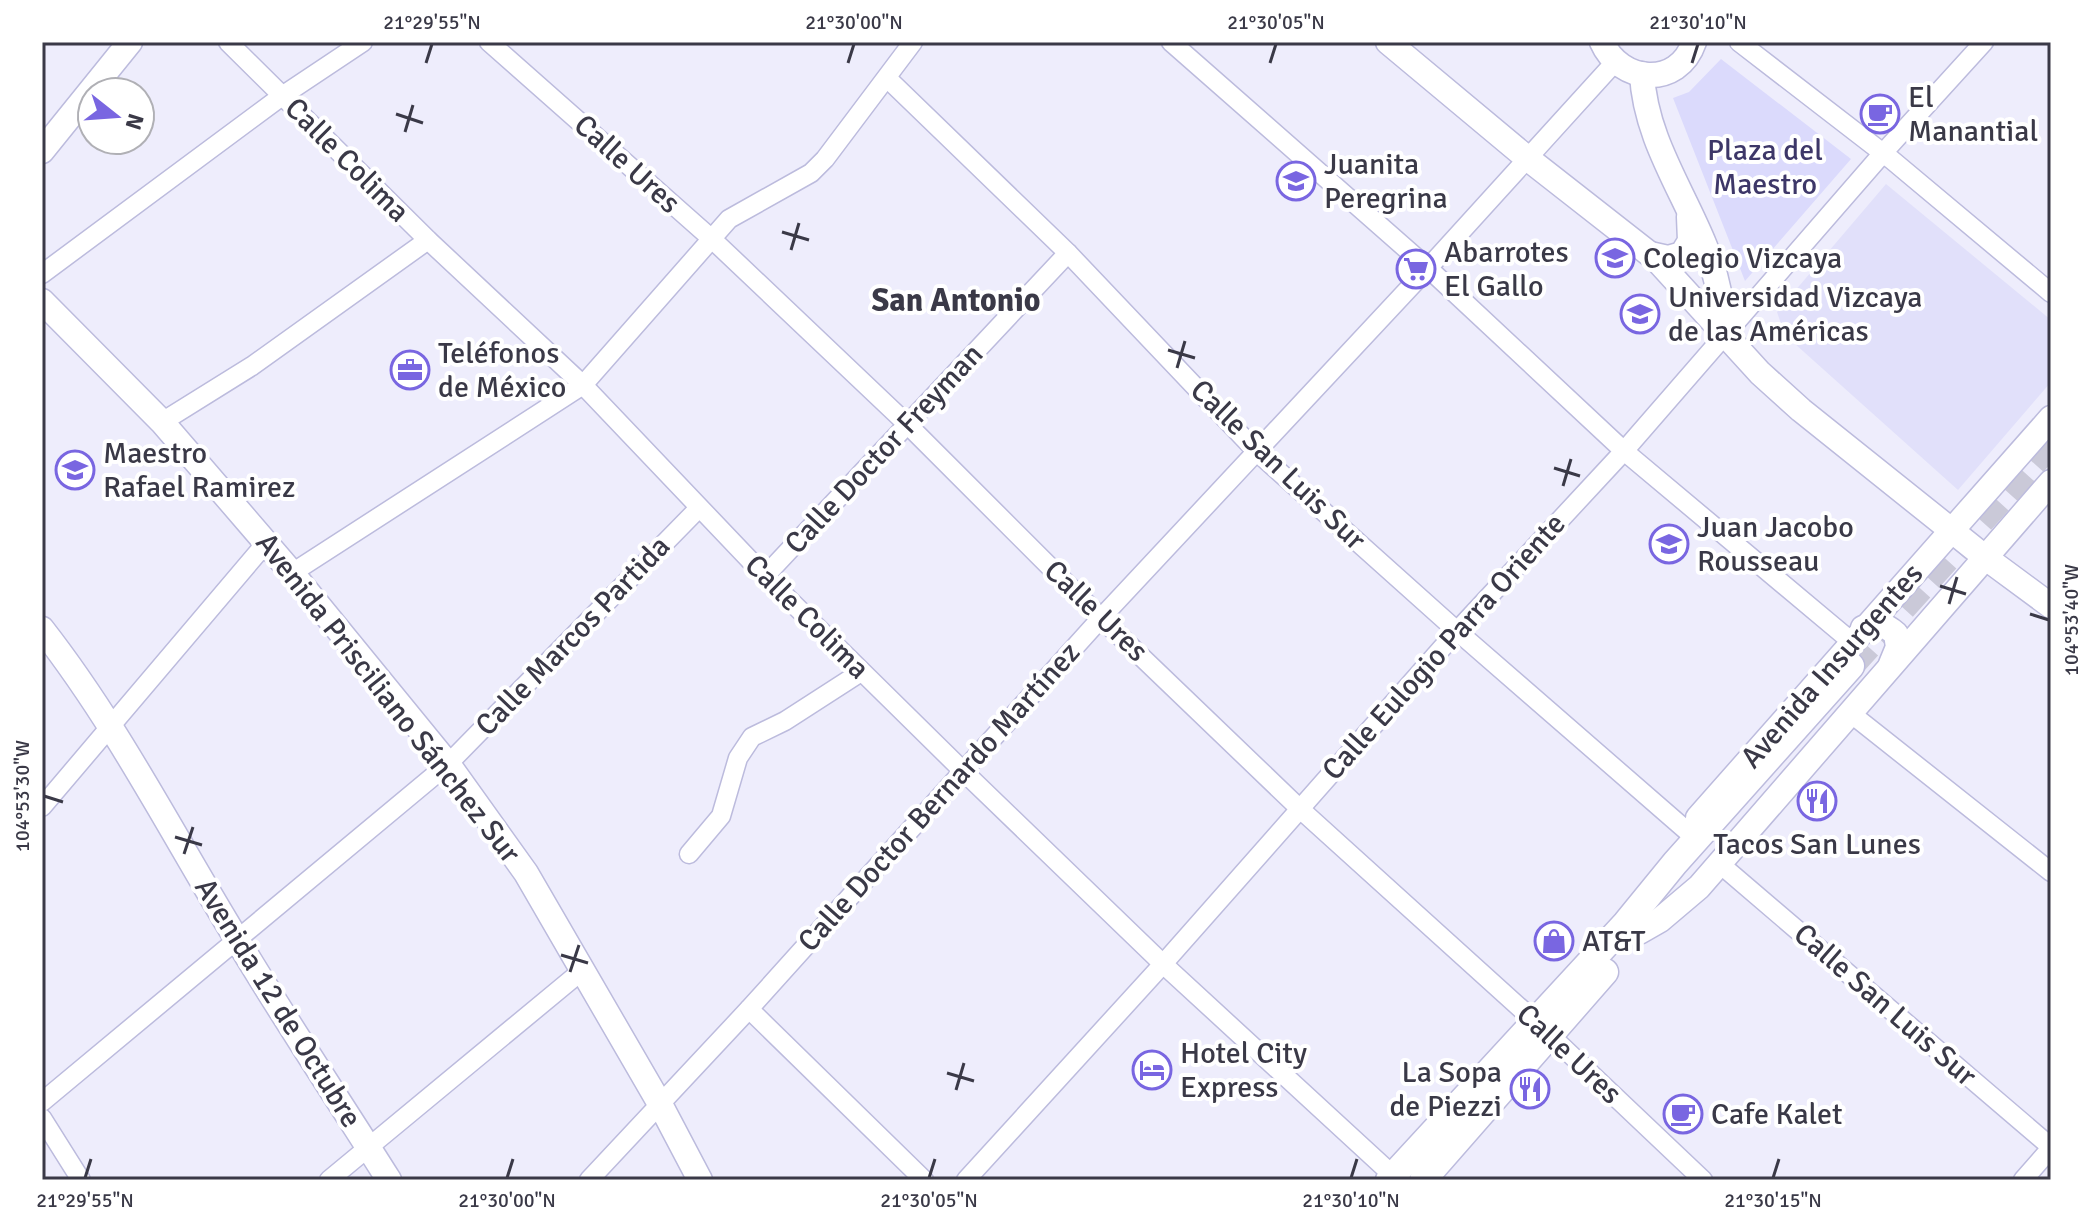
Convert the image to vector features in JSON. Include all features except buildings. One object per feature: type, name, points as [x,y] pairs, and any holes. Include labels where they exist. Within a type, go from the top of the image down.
[{"type":"highway","name":"Avenida Insurgentes","points":[[1393,1179],[1542,1028],[1632,928],[1857,653]]},
{"type":"highway","name":"Avenida Insurgentes","points":[[1423,1180],[1542,1028]]},
{"type":"main road","points":[[42,151],[130,42]]},
{"type":"main road","points":[[1388,42],[1527,158],[1650,254],[1760,373],[1801,410],[1950,530],[2051,606]]},
{"type":"main road","points":[[1608,52],[1622,68],[1653,75],[1669,71],[1683,61],[1694,42]]},
{"type":"main road","points":[[1642,74],[1649,123],[1706,247],[1720,290],[1725,335]]},
{"type":"main road","points":[[1650,254],[1676,258],[1687,250],[1691,227],[1687,206]]},
{"type":"main road","name":"Avenida Prisciliano Sánchez Sur","points":[[42,301],[162,422],[292,573],[448,764],[526,873],[584,969],[700,1180]]},
{"type":"main road","name":"Avenida Insurgentes","points":[[2051,418],[1950,530],[1857,653],[1687,831],[1652,874],[1633,905],[1632,928],[1680,904],[1720,864],[2051,482]]},
{"type":"main road","points":[[1857,653],[1878,624],[1885,626],[1896,634],[1898,647],[1891,664]]},
{"type":"main road","name":"Avenida 12 de Octubre","points":[[42,629],[111,727],[236,939],[389,1180]]},
{"type":"main road","name":"Avenida 12 de Octubre","points":[[42,641],[67,662]]},
{"type":"street","name":"Calle Colima","points":[[228,42],[428,240],[583,385],[861,672],[1163,964],[1393,1179]]},
{"type":"street","points":[[42,274],[282,96],[363,42]]},
{"type":"street","name":"Calle Ures","points":[[489,42],[713,240],[908,425],[1101,618],[1299,808],[1542,1028],[1703,1180]]},
{"type":"street","points":[[292,573],[583,385],[729,219],[811,173],[850,128],[913,42]]},
{"type":"street","points":[[1171,42],[1428,268],[1624,451],[1857,653]]},
{"type":"street","points":[[1739,42],[1883,153],[2051,293]]},
{"type":"street","name":"Calle Eulogio Parra Oriente","points":[[966,1180],[1163,964],[1457,631],[1624,451],[1883,153],[1984,42]]},
{"type":"street","name":"Calle Doctor Bernardo Martínez","points":[[589,1180],[749,1009],[1101,618],[1428,268],[1527,158],[1608,52]]},
{"type":"street","name":"Calle San Luis Sur","points":[[888,79],[1068,253],[1257,452],[1687,831]]},
{"type":"street","points":[[162,422],[252,366],[428,240]]},
{"type":"street","name":"Calle Doctor Freyman","points":[[765,576],[1068,253]]},
{"type":"street","name":"Calle Marcos Partida","points":[[42,1102],[448,764],[699,508]]},
{"type":"street","points":[[42,807],[266,543]]},
{"type":"street","points":[[689,854],[721,816],[738,758],[752,737],[785,721],[861,672]]},
{"type":"street","points":[[1849,712],[2051,872]]},
{"type":"street","name":"Calle San Luis Sur","points":[[1720,864],[2051,1148]]},
{"type":"street","points":[[329,1180],[584,969]]},
{"type":"street","points":[[749,1009],[924,1180]]},
{"type":"street","points":[[42,1118],[81,1180]]},
{"type":"street","points":[[2023,1180],[2051,1148]]},
{"type":"shaded area","points":[[1886,184],[2051,320],[2051,382],[1958,490],[1785,335],[1777,312]]},
{"type":"green space","name":"Plaza del Maestro","points":[[1721,59],[1851,159],[1745,281],[1673,98],[1689,92]]},
{"type":"tunnel","points":[[1851,666],[2051,444]]},
{"type":"place","name":"El Manantial","points":[[1880,114]]},
{"type":"place","name":"Juanita Peregrina","points":[[1296,181]]},
{"type":"place","name":"Colegio Vizcaya","points":[[1615,258]]},
{"type":"place","name":"Abarrotes El Gallo","points":[[1416,269]]},
{"type":"place","name":"Universidad Vizcaya de las Américas","points":[[1640,314]]},
{"type":"place","name":"Teléfonos de México","points":[[410,370]]},
{"type":"place","name":"Maestro Rafael Ramirez","points":[[75,470]]},
{"type":"place","name":"Juan Jacobo Rousseau","points":[[1669,544]]},
{"type":"place","name":"Tacos San Lunes","points":[[1817,801]]},
{"type":"place","name":"AT&T","points":[[1554,941]]},
{"type":"place","name":"Hotel City Express","points":[[1152,1070]]},
{"type":"place","name":"La Sopa de Piezzi","points":[[1530,1089]]},
{"type":"place","name":"Cafe Kalet","points":[[1683,1114]]},
{"type":"district","name":"San Antonio","points":[[956,300]]}]
